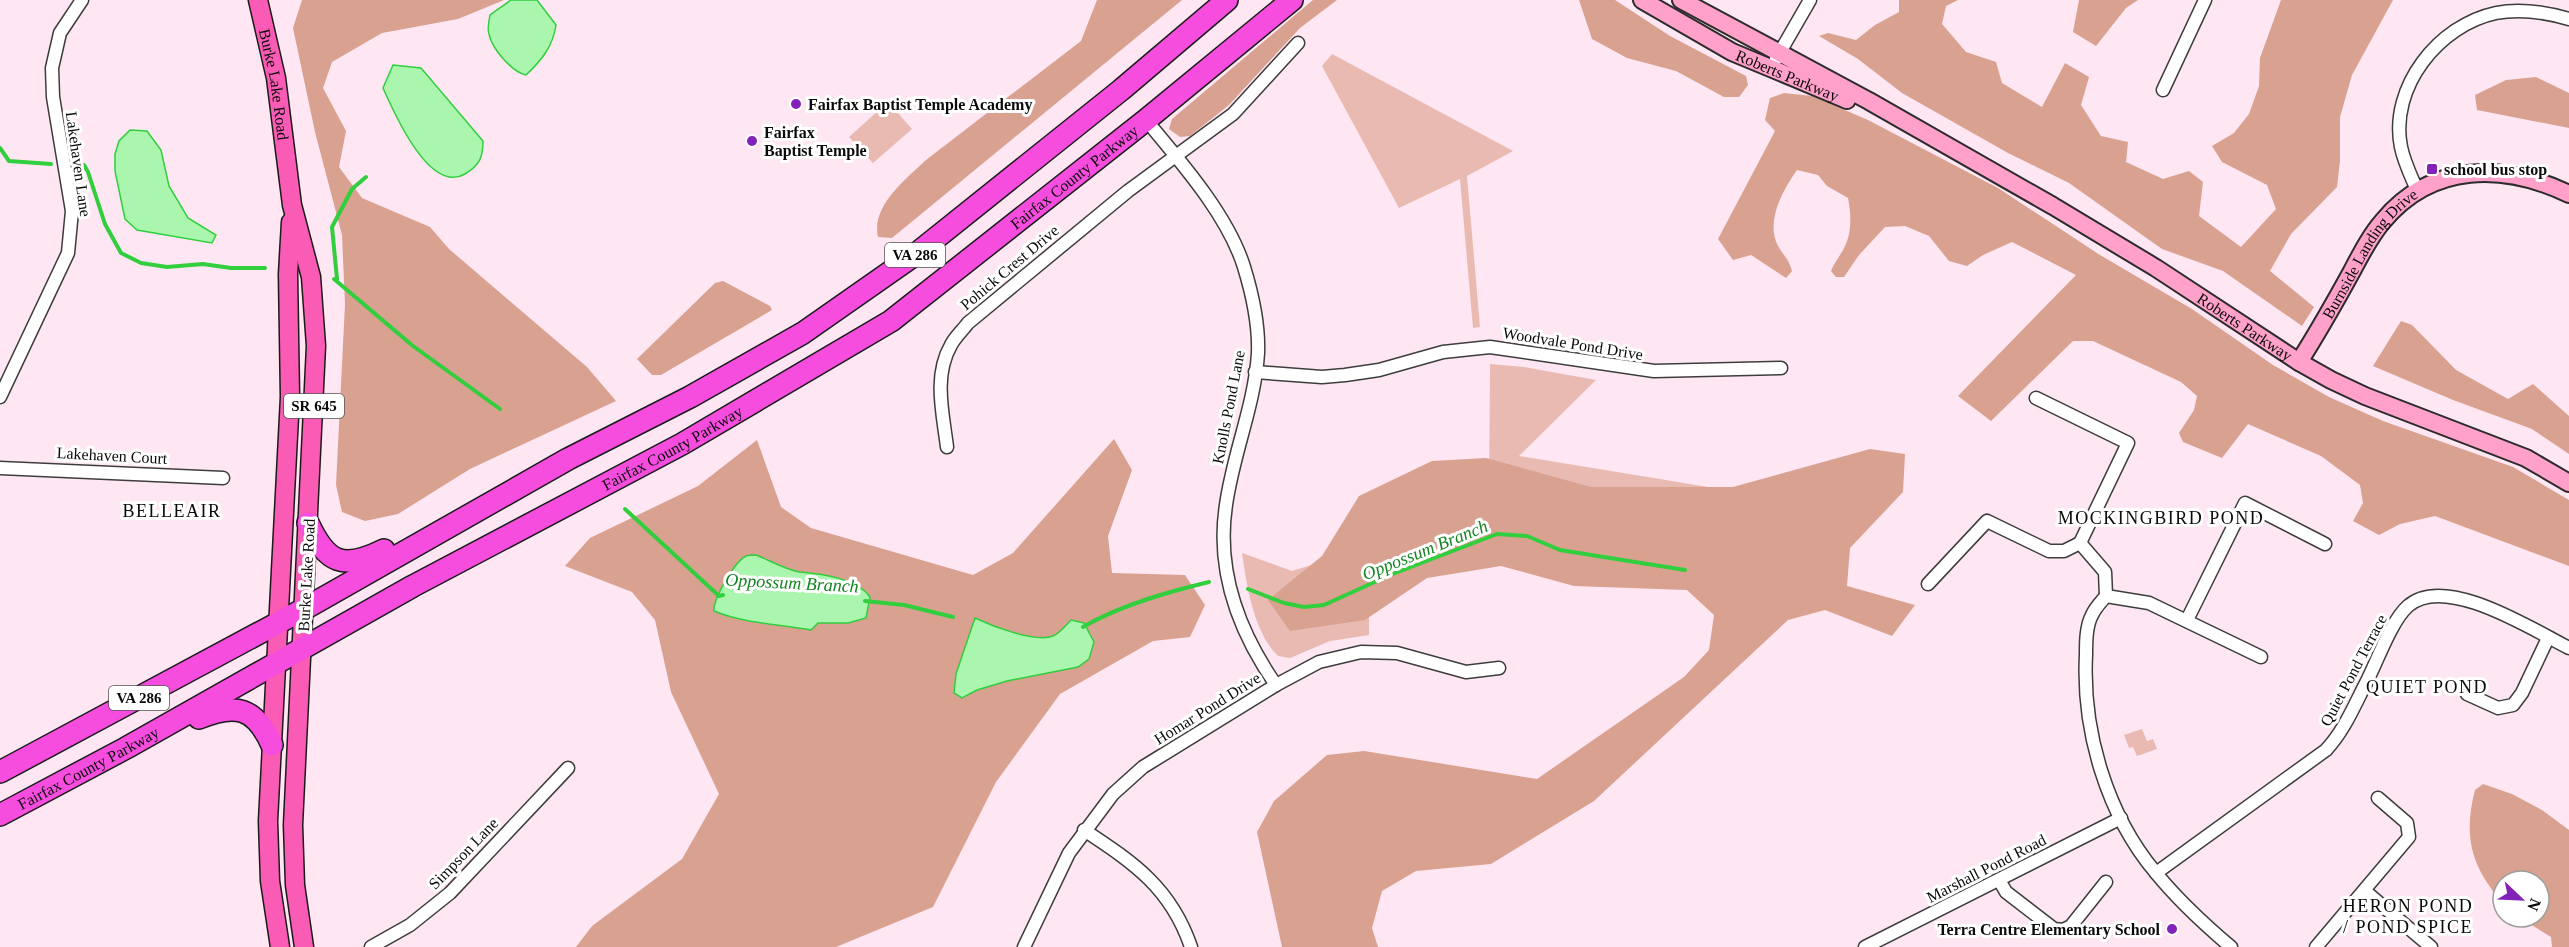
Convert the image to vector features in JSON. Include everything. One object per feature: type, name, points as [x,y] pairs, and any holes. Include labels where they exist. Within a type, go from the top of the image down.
[{"type":"highway","name":"VA 286","points":[[0,772],[304,609],[568,459],[690,397],[838,310],[924,248],[1121,90],[1227,0]]},
{"type":"highway","name":"Fairfax County Parkway","points":[[0,815],[413,586],[682,444],[891,321],[1146,120],[1292,0]]},
{"type":"highway","points":[[308,523],[319,547],[331,556],[352,562],[362,561],[457,521]]},
{"type":"highway","points":[[126,747],[225,709],[240,710],[253,716],[264,727],[272,745]]},
{"type":"main road","name":"Burke Lake Road","points":[[258,0],[276,78],[292,205],[311,277],[316,345],[293,825],[295,885],[304,947]]},
{"type":"main road","name":"Roberts Parkway","points":[[1642,0],[1714,42],[1770,69],[1857,104],[1938,141]]},
{"type":"main road","name":"Roberts Parkway","points":[[1681,0],[1778,54],[1869,100],[2053,206],[2145,262],[2299,362],[2365,396],[2526,458],[2569,483]]},
{"type":"main road","name":"Burnside Landing Drive","points":[[2299,362],[2374,233],[2399,204],[2417,190],[2457,176],[2488,172],[2525,176],[2569,194]]},
{"type":"main road","name":"Burke Lake Road","points":[[280,947],[270,881],[268,821],[290,397],[288,274],[292,205]]},
{"type":"street","name":"Lakehaven Lane","points":[[0,397],[68,253],[72,211],[53,97],[52,68],[60,33],[82,0]]},
{"type":"street","points":[[1770,69],[1810,0]]},
{"type":"street","points":[[2163,90],[2205,0]]},
{"type":"street","points":[[2417,190],[2405,164],[2400,146],[2400,123],[2409,86],[2429,54],[2455,31],[2475,19],[2494,13],[2523,10],[2569,19]]},
{"type":"street","name":"Pohick Crest Drive","points":[[947,447],[940,389],[942,370],[950,345],[968,323],[1175,156],[1233,114],[1298,43]]},
{"type":"street","name":"Knolls Pond Lane","points":[[1146,120],[1215,211],[1244,265],[1254,313],[1258,351],[1226,505],[1225,554],[1229,584],[1240,623],[1260,662],[1276,685]]},
{"type":"street","name":"Woodvale Pond Drive","points":[[1255,372],[1314,377],[1345,375],[1378,370],[1443,352],[1490,347],[1518,349],[1654,371],[1781,368]]},
{"type":"street","points":[[1928,584],[1987,521],[2049,550],[2064,551],[2080,543],[2128,443],[2036,398]]},
{"type":"street","name":"Lakehaven Court","points":[[0,468],[223,478]]},
{"type":"street","points":[[2187,621],[2245,503],[2325,544]]},
{"type":"street","points":[[2080,543],[2105,572],[2106,596],[2092,615],[2088,628],[2086,694],[2090,725],[2102,769],[2121,818],[2156,873],[2231,947]]},
{"type":"street","name":"Quiet Pond Terrace","points":[[2156,873],[2326,750],[2345,725],[2400,615],[2420,598],[2436,595],[2454,598],[2512,617],[2569,648]]},
{"type":"street","points":[[2106,596],[2149,603],[2261,657]]},
{"type":"street","points":[[2467,694],[2498,708],[2513,705],[2522,693],[2548,638]]},
{"type":"street","name":"Homar Pond Drive","points":[[1024,947],[1052,887],[1084,830],[1113,794],[1143,767],[1276,685],[1319,662],[1361,652],[1397,653],[1466,672],[1498,669]]},
{"type":"street","name":"Simpson Lane","points":[[371,947],[410,925],[450,893],[568,768]]},
{"type":"street","points":[[2316,947],[2405,844],[2410,831],[2405,821],[2378,798]]},
{"type":"street","name":"Marshall Pond Road","points":[[1867,947],[2121,818]]},
{"type":"street","points":[[1084,830],[1122,855],[1155,882],[1178,913],[1191,947]]},
{"type":"street","points":[[1999,880],[2006,892],[2054,929],[2063,930],[2071,926],[2106,882]]},
{"type":"street","points":[[2365,891],[2431,947]]},
{"type":"shaded area","points":[[302,0],[504,0],[458,19],[382,33],[332,62],[323,88],[346,131],[339,167],[362,198],[430,227],[449,249],[587,367],[616,401],[470,469],[398,514],[365,521],[342,512],[336,485],[345,304],[342,235],[315,132],[293,28]]},
{"type":"shaded area","points":[[1097,0],[1182,0],[892,238],[878,237],[877,226],[880,215],[885,204],[900,185],[926,160],[1081,41]]},
{"type":"shaded area","points":[[1313,0],[1337,0],[1300,28],[1229,105],[1190,136],[1180,137],[1169,129],[1172,119]]},
{"type":"shaded area","points":[[1579,0],[1615,0],[1670,36],[1746,76],[1748,85],[1739,97],[1724,97],[1676,71],[1627,58],[1592,39]]},
{"type":"shaded area","points":[[1899,0],[1958,0],[1946,6],[1942,24],[1966,52],[1996,62],[2002,83],[2042,107],[2065,63],[2089,77],[2081,105],[2101,136],[2128,142],[2126,162],[2163,179],[2189,171],[2203,182],[2199,216],[2241,247],[2276,209],[2267,185],[2222,162],[2212,146],[2234,133],[2249,114],[2259,86],[2260,58],[2281,0],[2393,0],[2352,75],[2340,117],[2340,161],[2337,187],[2291,234],[2270,271],[2314,307],[2302,326],[2223,271],[2162,249],[2069,183],[2008,153],[1902,93],[1858,59],[1819,36],[1828,33],[1856,40],[1875,25],[1899,12]]},
{"type":"shaded area","points":[[2079,0],[2138,0],[2126,8],[2096,46],[2073,32]]},
{"type":"shaded area","points":[[1332,54],[1513,151],[1467,176],[1480,327],[1473,328],[1460,179],[1399,208],[1322,66]]},
{"type":"shaded area","points":[[2536,77],[2569,93],[2569,128],[2477,110],[2475,95],[2506,80]]},
{"type":"shaded area","points":[[1784,93],[1812,96],[1868,120],[1998,188],[2100,255],[2192,309],[2273,365],[2329,397],[2383,421],[2513,467],[2569,500],[2569,566],[2435,516],[2400,524],[2379,535],[2353,521],[2363,503],[2360,485],[2321,456],[2248,424],[2222,458],[2183,442],[2179,433],[2194,410],[2197,396],[2181,382],[2093,341],[2073,341],[1991,421],[1958,396],[2076,275],[2012,242],[1983,255],[1967,266],[1949,261],[1929,236],[1905,226],[1885,227],[1859,255],[1844,277],[1836,277],[1831,271],[1845,246],[1850,229],[1848,198],[1827,186],[1818,175],[1797,170],[1781,196],[1774,226],[1778,246],[1788,260],[1792,271],[1786,278],[1751,255],[1733,260],[1718,239],[1775,131],[1765,120],[1770,98]]},
{"type":"shaded area","points":[[888,102],[912,129],[873,163],[849,137]]},
{"type":"shaded area","points":[[723,281],[770,306],[772,310],[661,375],[652,375],[637,359],[715,283]]},
{"type":"shaded area","points":[[2401,321],[2412,325],[2456,370],[2508,399],[2533,384],[2569,416],[2569,454],[2532,429],[2453,400],[2373,366]]},
{"type":"shaded area","points":[[1490,364],[1524,367],[1596,380],[1519,456],[1848,510],[1517,558],[1369,589],[1369,635],[1330,641],[1290,658],[1278,656],[1269,646],[1252,607],[1242,553],[1292,571],[1455,521],[1489,499]]},
{"type":"shaded area","points":[[1114,439],[1132,470],[1108,536],[1112,573],[1185,575],[1205,605],[1190,637],[1153,641],[1060,694],[996,782],[933,907],[836,947],[576,947],[592,926],[682,859],[719,794],[671,692],[655,620],[632,592],[565,566],[590,538],[698,486],[757,440],[781,507],[811,528],[973,575],[1013,553]]},
{"type":"shaded area","points":[[1870,449],[1905,454],[1903,492],[1850,548],[1847,586],[1915,605],[1892,636],[1825,610],[1788,620],[1594,801],[1491,864],[1416,871],[1382,891],[1372,928],[1378,947],[1282,947],[1257,832],[1274,801],[1327,755],[1364,751],[1537,779],[1684,677],[1709,650],[1714,615],[1687,590],[1574,586],[1501,566],[1427,578],[1365,620],[1290,631],[1268,600],[1322,556],[1359,496],[1432,461],[1486,458],[1591,487],[1733,487]]},
{"type":"shaded area","points":[[2142,729],[2147,741],[2153,739],[2157,749],[2137,756],[2133,747],[2129,748],[2124,735]]},
{"type":"shaded area","points":[[2483,784],[2512,794],[2542,810],[2569,830],[2569,947],[2552,947],[2551,937],[2538,929],[2551,929],[2551,869],[2491,869],[2491,889],[2483,877],[2472,850],[2470,836],[2471,807],[2475,790]]},
{"type":"water","points":[[511,0],[537,0],[556,25],[546,52],[526,75],[503,59],[488,32],[490,15]]},
{"type":"water","points":[[393,65],[421,68],[483,141],[480,160],[470,171],[452,177],[438,173],[414,147],[383,88]]},
{"type":"water","points":[[130,130],[147,131],[161,150],[169,186],[188,218],[216,235],[212,243],[137,230],[125,219],[115,171],[115,154],[119,141]]},
{"type":"water","points":[[756,555],[795,571],[828,576],[856,585],[870,597],[866,618],[848,623],[818,623],[811,630],[750,621],[714,611],[730,573],[746,556]]},
{"type":"water","points":[[975,618],[1014,633],[1045,638],[1058,633],[1071,620],[1084,623],[1094,642],[1089,659],[1078,667],[1007,681],[977,690],[962,698],[954,693],[956,674]]},
{"type":"waterway","name":"Oppossum Branch","points":[[0,148],[9,161],[51,164]]},
{"type":"waterway","name":"Oppossum Branch","points":[[79,164],[84,165],[88,172],[105,224],[121,253],[141,263],[167,267],[203,264],[231,268],[265,268]]},
{"type":"waterway","points":[[337,279],[332,227],[352,189],[366,177]]},
{"type":"waterway","name":"Oppossum Branch","points":[[334,279],[413,346],[500,409]]},
{"type":"waterway","name":"Oppossum Branch","points":[[625,509],[719,596],[723,595]]},
{"type":"waterway","name":"Oppossum Branch","points":[[1248,589],[1284,603],[1304,607],[1324,605],[1390,575],[1497,534],[1527,536],[1560,550],[1685,570]]},
{"type":"waterway","name":"Oppossum Branch","points":[[1083,627],[1144,600],[1209,582]]},
{"type":"waterway","name":"Oppossum Branch","points":[[865,601],[904,605],[953,617]]},
{"type":"place","name":"Fairfax Baptist Temple Academy","points":[[796,104]]},
{"type":"place","name":"Fairfax Baptist Temple","points":[[752,141]]},
{"type":"place","name":"school bus stop","points":[[2432,169]]},
{"type":"place","name":"Terra Centre Elementary School","points":[[2172,929]]},
{"type":"district","name":"BELLEAIR","points":[[172,511]]},
{"type":"district","name":"MOCKINGBIRD POND","points":[[2161,518]]},
{"type":"district","name":"QUIET POND","points":[[2427,687]]},
{"type":"district","name":"HERON POND / POND SPICE","points":[[2408,916]]}]
